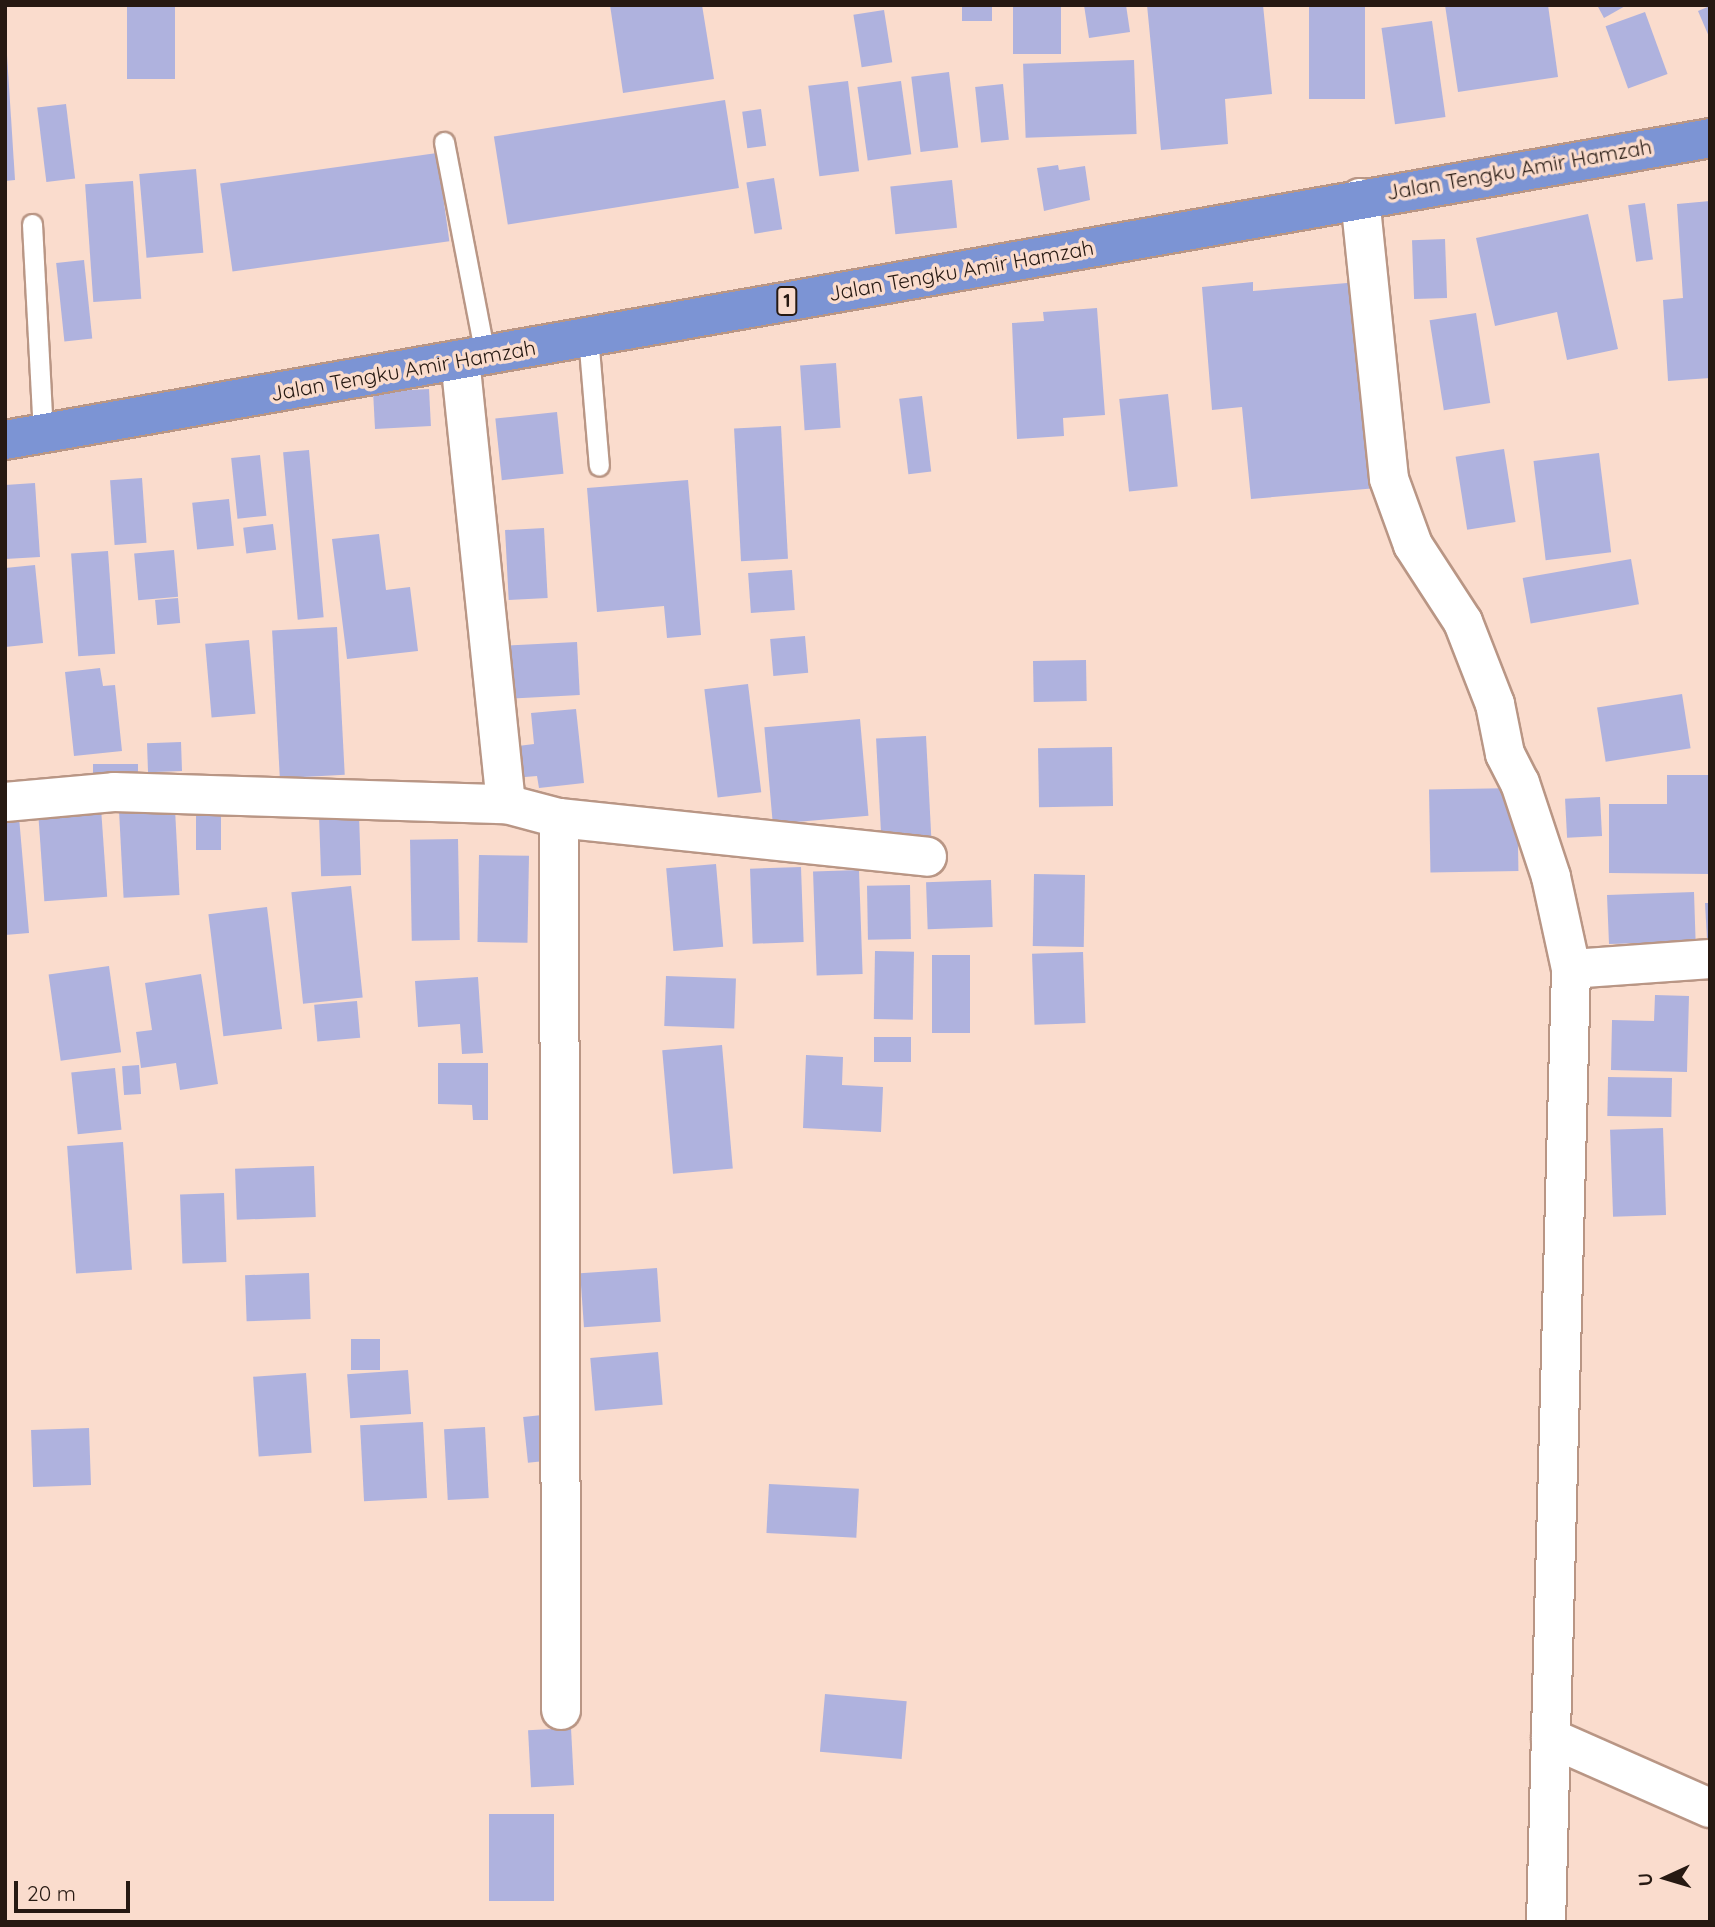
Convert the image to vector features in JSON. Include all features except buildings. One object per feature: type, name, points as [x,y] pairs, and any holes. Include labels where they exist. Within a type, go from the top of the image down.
[{"type":"highway","name":"Jalan Tengku Amir Hamzah","points":[[5,440],[1569,159],[1710,138]]},
{"type":"street","points":[[1360,198],[1390,479],[1413,545],[1463,622],[1495,704],[1505,754],[1520,783],[1551,877],[1571,969],[1546,1922]]},
{"type":"street","points":[[472,358],[506,804]]},
{"type":"street","points":[[5,802],[114,792],[506,804],[559,818],[927,857]]},
{"type":"street","points":[[559,818],[562,1710]]},
{"type":"street","points":[[1571,969],[1710,959]]},
{"type":"street","points":[[1551,1738],[1710,1808]]},
{"type":"lane","points":[[444,142],[472,358]]},
{"type":"lane","points":[[32,223],[43,434]]},
{"type":"lane","points":[[588,336],[599,466]]}]
